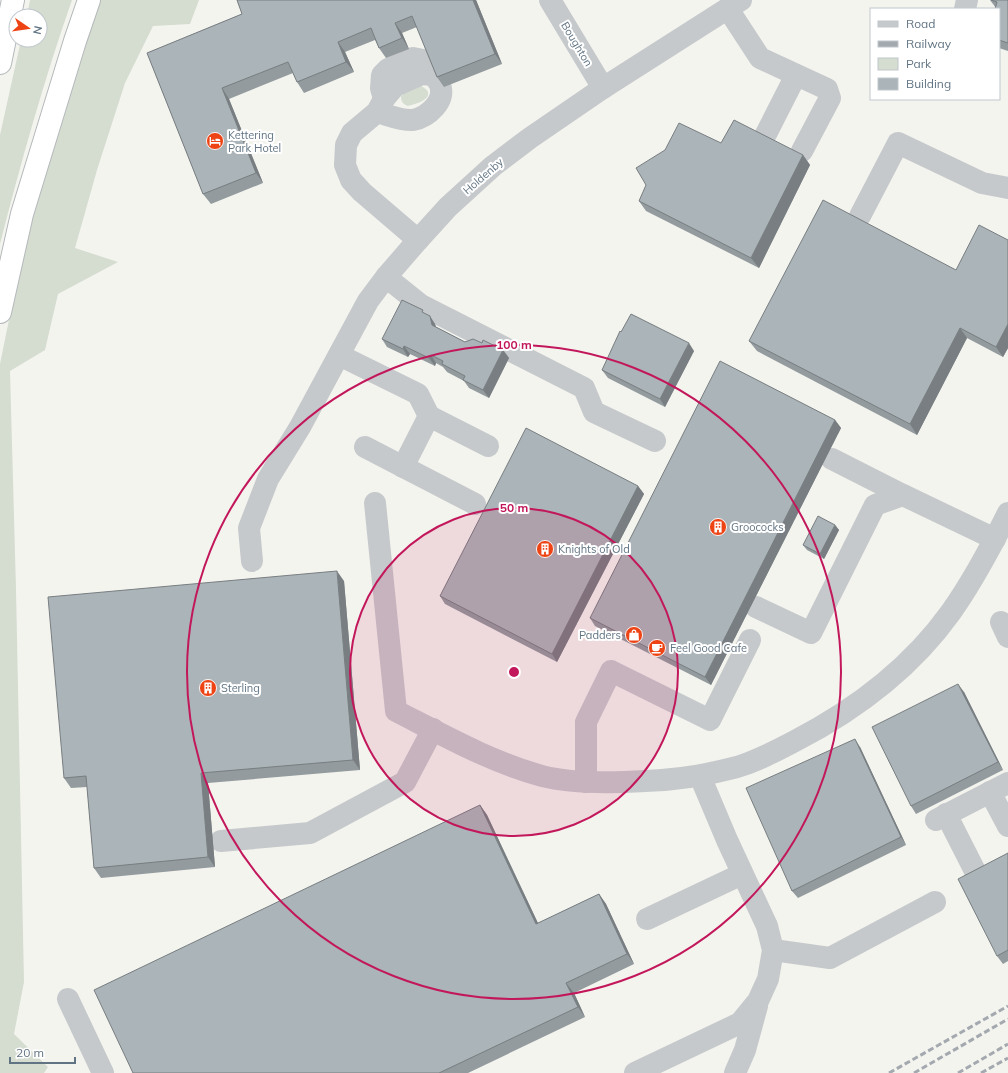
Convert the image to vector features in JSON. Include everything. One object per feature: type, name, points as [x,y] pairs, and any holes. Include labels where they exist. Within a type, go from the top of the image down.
[{"type":"highway","points":[[0,63],[13,0]]},
{"type":"highway","points":[[0,312],[22,214],[89,0]]},
{"type":"street","name":"Boughton","points":[[550,0],[603,88]]},
{"type":"street","name":"Holdenby","points":[[252,561],[249,528],[268,479],[300,427],[368,301],[386,277],[418,240],[448,207],[493,166],[530,138],[603,88],[734,4]]},
{"type":"street","points":[[734,4],[760,58],[827,89],[830,98],[802,151]]},
{"type":"street","points":[[380,106],[406,120],[414,120],[431,111],[437,105],[441,97],[440,85],[433,75],[422,74],[395,86],[380,106],[352,133],[346,145],[345,165],[351,180],[362,192],[418,240]]},
{"type":"street","points":[[766,134],[796,75]]},
{"type":"street","points":[[860,216],[898,143],[982,183],[1008,188]]},
{"type":"street","points":[[386,277],[421,305],[584,388],[594,412],[655,441]]},
{"type":"street","points":[[339,355],[418,394],[429,416],[488,446]]},
{"type":"street","points":[[403,467],[429,416]]},
{"type":"street","points":[[365,447],[475,504]]},
{"type":"street","points":[[832,459],[995,539]]},
{"type":"street","points":[[756,607],[811,633],[876,505],[903,495]]},
{"type":"street","points":[[375,503],[396,711],[492,758],[543,776],[586,782],[667,780],[700,776],[738,766],[777,750],[818,729],[854,707],[888,680],[924,645],[950,613],[970,583],[1008,513]]},
{"type":"street","points":[[586,782],[586,722],[611,671],[710,720],[750,640]]},
{"type":"street","points":[[221,841],[310,833],[405,782],[428,726]]},
{"type":"street","points":[[700,776],[742,874],[767,926],[773,950],[768,979],[758,1001],[745,1050],[736,1073]]},
{"type":"street","points":[[977,875],[941,817],[999,787],[1008,826]]},
{"type":"street","points":[[647,919],[742,874]]},
{"type":"street","points":[[773,950],[830,958],[935,902]]},
{"type":"street","points":[[68,999],[103,1073]]},
{"type":"street","points":[[635,1073],[740,1023],[758,1001]]},
{"type":"green space","points":[[30,0],[72,0],[33,121],[0,244],[0,135],[19,48],[48,48],[48,8],[28,8]]},
{"type":"green space","points":[[100,0],[199,0],[190,24],[153,26],[125,83],[97,170],[75,248],[118,262],[58,294],[45,350],[10,371],[24,982],[14,1034],[48,1067],[44,1073],[0,1073],[0,364],[27,231],[62,107]]},
{"type":"green space","points":[[421,86],[428,91],[427,98],[421,102],[408,106],[404,104],[401,100],[401,96],[404,93]]},
{"type":"building","name":"Kettering Park Hotel","points":[[237,0],[473,0],[495,54],[437,77],[412,16],[395,23],[402,38],[379,48],[371,28],[338,42],[346,62],[297,82],[288,62],[222,88],[256,173],[203,194],[147,53],[242,14]]},
{"type":"building","points":[[991,0],[1008,0],[1008,43],[1000,40],[1000,8],[995,8],[997,2]]},
{"type":"building","points":[[734,120],[803,155],[751,258],[639,201],[646,185],[636,168],[665,150],[679,123],[721,143]]},
{"type":"building","points":[[823,200],[956,270],[979,225],[1008,240],[1008,324],[996,347],[960,328],[910,424],[749,341]]},
{"type":"building","points":[[402,300],[423,310],[422,312],[430,316],[432,325],[465,342],[473,339],[482,343],[483,340],[503,350],[483,390],[463,380],[465,376],[442,364],[443,361],[431,355],[429,358],[404,346],[403,349],[382,339]]},
{"type":"building","points":[[631,314],[689,343],[660,399],[602,370],[620,331],[621,332]]},
{"type":"building","name":"Groococks","points":[[720,361],[835,420],[705,677],[590,618]]},
{"type":"building","name":"Knights of Old","points":[[526,428],[638,486],[552,654],[440,596]]},
{"type":"building","points":[[818,516],[835,525],[820,554],[803,545]]},
{"type":"building","name":"Sterling","points":[[337,571],[353,760],[201,773],[208,857],[94,868],[86,776],[64,778],[48,597]]},
{"type":"building","points":[[958,684],[998,762],[911,806],[872,727]]},
{"type":"building","points":[[855,739],[901,837],[792,891],[746,788]]},
{"type":"building","points":[[480,805],[536,924],[599,894],[627,954],[566,983],[578,1007],[439,1073],[133,1073],[94,990]]},
{"type":"building","points":[[1008,853],[1008,950],[997,956],[958,879]]},
{"type":"railway","points":[[889,1073],[1008,1006]]},
{"type":"railway","points":[[914,1073],[1008,1019]]},
{"type":"railway","points":[[958,1073],[1008,1044]]},
{"type":"railway","points":[[981,1073],[1008,1058]]},
{"type":"place","name":"Kettering Park Hotel","points":[[215,141]]},
{"type":"place","name":"Groococks","points":[[718,527]]},
{"type":"place","name":"Knights of Old","points":[[545,549]]},
{"type":"place","name":"Padders","points":[[634,635]]},
{"type":"place","name":"Feel Good Cafe","points":[[657,648]]},
{"type":"place","name":"Sterling","points":[[208,688]]}]
